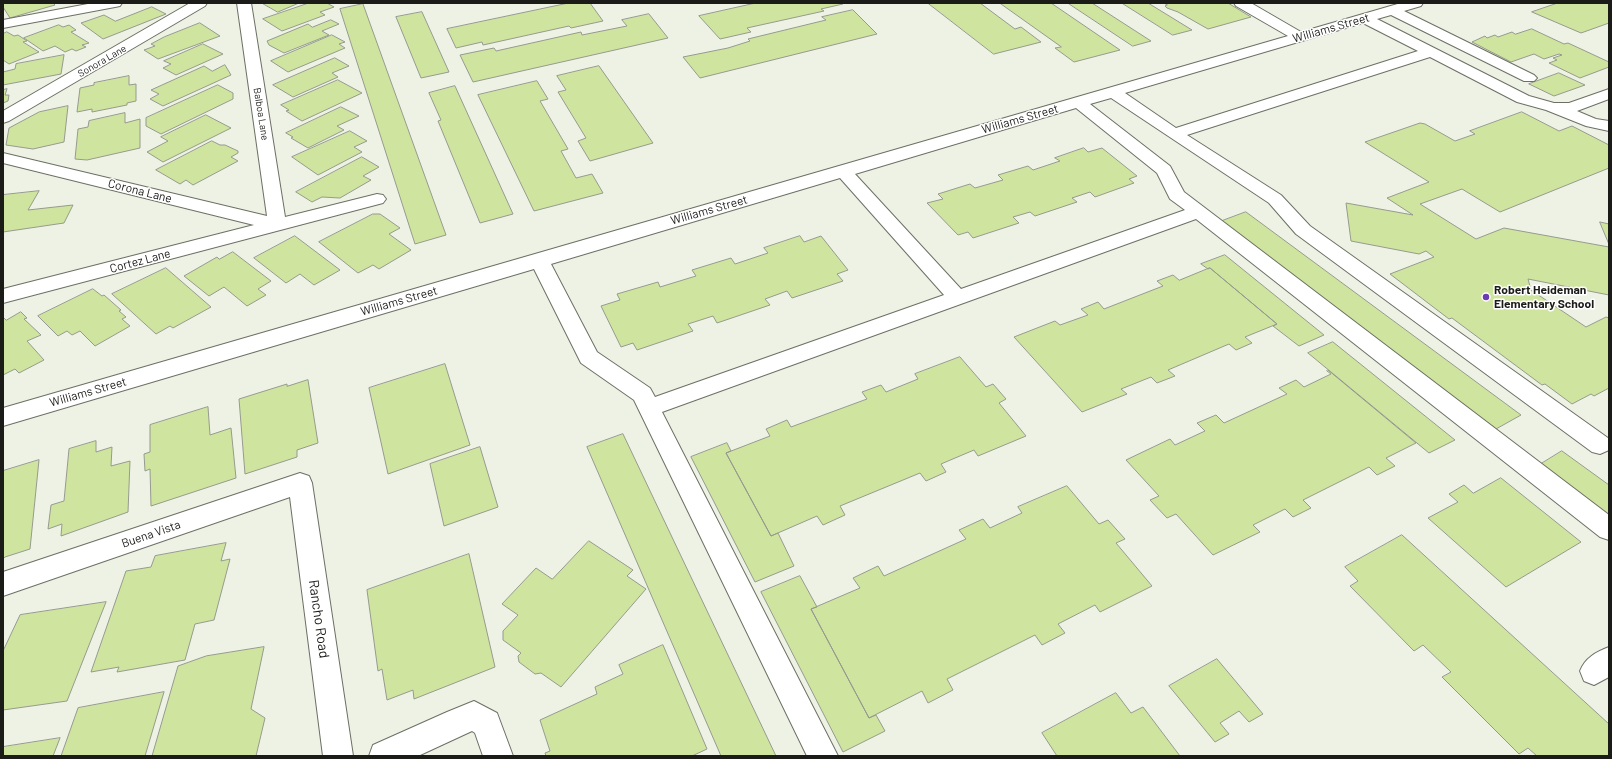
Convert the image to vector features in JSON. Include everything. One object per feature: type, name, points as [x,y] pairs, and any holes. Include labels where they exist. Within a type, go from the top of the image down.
[{"type":"street","points":[[3,24],[115,3]]},
{"type":"street","name":"Sonora Lane","points":[[3,118],[200,3]]},
{"type":"street","name":"Balboa Lane","points":[[244,3],[277,225]]},
{"type":"street","points":[[1241,3],[1300,37]]},
{"type":"street","name":"Williams Street","points":[[3,417],[1416,3]]},
{"type":"street","points":[[1392,10],[1529,78]]},
{"type":"street","points":[[1364,18],[1523,99],[1552,107],[1592,123],[1609,126]]},
{"type":"street","points":[[1174,134],[1431,52]]},
{"type":"street","points":[[1113,92],[1174,134],[1275,199],[1303,230],[1600,445]]},
{"type":"street","points":[[1552,107],[1571,108],[1609,94]]},
{"type":"street","points":[[1078,102],[1164,170],[1176,195],[1609,529]]},
{"type":"street","name":"Corona Lane","points":[[3,158],[277,225]]},
{"type":"street","points":[[843,171],[958,298]]},
{"type":"street","name":"Cortez Lane","points":[[3,296],[377,199]]},
{"type":"street","points":[[649,408],[1198,212]]},
{"type":"street","points":[[539,260],[589,357],[642,394],[824,756]]},
{"type":"street","name":"Buena Vista","points":[[3,584],[300,483]]},
{"type":"street","name":"Rancho Road","points":[[300,483],[338,756]]},
{"type":"street","points":[[384,756],[457,722],[474,716],[487,723],[498,756]]},
{"type":"building","points":[[3,3],[53,3],[55,5],[10,18],[3,7]]},
{"type":"building","points":[[262,3],[299,3],[278,12]]},
{"type":"building","points":[[309,3],[327,3],[334,7],[320,12],[325,15],[282,31],[263,19]]},
{"type":"building","points":[[569,3],[590,3],[603,21],[571,28],[569,26],[483,45],[482,42],[456,48],[447,29]]},
{"type":"building","points":[[756,3],[843,4],[821,9],[824,11],[747,28],[751,32],[720,39],[699,16]]},
{"type":"building","points":[[928,3],[980,3],[1015,29],[1021,27],[1041,42],[994,54]]},
{"type":"building","points":[[1000,3],[1051,3],[1120,50],[1074,62],[1055,48],[1061,47]]},
{"type":"building","points":[[1068,3],[1092,3],[1151,41],[1133,46]]},
{"type":"building","points":[[1122,3],[1148,3],[1192,30],[1173,35]]},
{"type":"building","points":[[1164,3],[1228,3],[1251,17],[1208,29],[1178,12],[1167,8],[1165,6],[1167,5]]},
{"type":"building","points":[[1558,3],[1609,3],[1609,23],[1581,33],[1532,12]]},
{"type":"building","points":[[363,4],[446,235],[415,244],[340,9]]},
{"type":"building","points":[[152,7],[166,14],[103,39],[81,23],[104,15],[115,21]]},
{"type":"building","points":[[853,10],[877,34],[700,78],[683,57],[728,48],[750,41],[748,39],[826,20],[822,17]]},
{"type":"building","points":[[422,12],[449,72],[421,78],[396,17]]},
{"type":"building","points":[[649,14],[668,38],[473,82],[460,55],[494,48],[496,51],[581,32],[582,35],[627,26],[622,20]]},
{"type":"building","points":[[331,20],[339,24],[322,31],[329,35],[284,53],[269,45],[267,41],[308,24],[312,27]]},
{"type":"building","points":[[200,23],[220,36],[158,59],[144,50],[155,46],[151,44],[164,37]]},
{"type":"building","points":[[59,25],[63,27],[69,25],[76,30],[71,32],[89,43],[82,45],[86,47],[76,51],[72,49],[65,52],[55,46],[43,51],[24,38]]},
{"type":"building","points":[[1532,29],[1564,44],[1568,43],[1609,62],[1609,67],[1580,78],[1549,63],[1557,60],[1553,58],[1562,55],[1559,54],[1544,59],[1534,54],[1511,62],[1472,42],[1485,36],[1487,38],[1495,35],[1498,37],[1512,32],[1515,34]]},
{"type":"building","points":[[7,32],[14,36],[18,35],[27,41],[23,42],[39,52],[9,64],[3,60],[3,34]]},
{"type":"building","points":[[332,35],[345,42],[339,44],[345,48],[288,72],[271,61]]},
{"type":"building","points":[[203,44],[223,54],[176,75],[163,68],[171,64],[164,61]]},
{"type":"building","points":[[64,55],[61,74],[3,85],[3,72],[15,69],[16,64]]},
{"type":"building","points":[[335,58],[349,66],[332,73],[338,77],[293,97],[273,85]]},
{"type":"building","points":[[225,65],[231,75],[163,106],[150,99],[159,94],[151,90],[204,66],[212,71]]},
{"type":"building","points":[[599,66],[653,143],[590,161],[578,141],[586,138],[558,92],[566,90],[557,76]]},
{"type":"building","points":[[1559,73],[1585,85],[1554,96],[1529,84]]},
{"type":"building","points":[[129,76],[129,85],[136,84],[136,101],[127,103],[127,105],[92,112],[92,109],[77,112],[80,88],[94,85],[94,83]]},
{"type":"building","points":[[338,80],[362,93],[302,121],[286,111],[289,110],[281,105]]},
{"type":"building","points":[[537,81],[548,99],[540,101],[568,149],[561,151],[576,178],[592,174],[603,193],[534,211],[478,95]]},
{"type":"building","points":[[218,85],[233,93],[233,99],[161,134],[146,126],[146,118]]},
{"type":"building","points":[[455,86],[513,214],[480,223],[438,121],[441,120],[429,93]]},
{"type":"building","points":[[7,89],[5,95],[9,95],[8,101],[3,103],[3,90]]},
{"type":"building","points":[[68,106],[64,142],[33,149],[6,145],[9,128],[39,112]]},
{"type":"building","points":[[341,107],[359,116],[337,126],[344,130],[308,148],[291,138],[293,137],[286,133]]},
{"type":"building","points":[[1522,112],[1559,131],[1572,126],[1609,145],[1609,168],[1500,212],[1462,189],[1420,204],[1476,239],[1504,228],[1609,247],[1609,295],[1528,279],[1531,290],[1586,327],[1606,317],[1609,318],[1609,388],[1594,396],[1591,394],[1572,404],[1545,384],[1542,385],[1452,318],[1449,319],[1390,274],[1434,257],[1426,251],[1419,254],[1351,241],[1346,203],[1413,215],[1387,198],[1429,182],[1365,142],[1420,123],[1425,124],[1455,141],[1475,134],[1470,131]]},
{"type":"building","points":[[125,113],[125,123],[140,119],[140,148],[87,160],[75,159],[78,129],[88,127],[89,121]]},
{"type":"building","points":[[206,115],[231,128],[163,162],[147,152],[168,141],[161,137]]},
{"type":"building","points":[[350,131],[367,141],[354,147],[362,152],[318,175],[292,157]]},
{"type":"building","points":[[212,141],[238,151],[238,153],[231,157],[238,161],[193,185],[186,180],[180,184],[156,170]]},
{"type":"building","points":[[1084,148],[1088,152],[1102,148],[1137,176],[1129,179],[1134,183],[1095,197],[1090,192],[1072,198],[1077,202],[1035,216],[1030,212],[1013,217],[1019,223],[973,238],[968,232],[958,235],[927,203],[943,199],[938,194],[970,184],[975,188],[1003,180],[998,175],[1028,166],[1033,170],[1060,161],[1055,158]]},
{"type":"building","points":[[362,157],[379,167],[363,176],[371,180],[340,198],[322,197],[312,202],[296,192]]},
{"type":"building","points":[[39,191],[28,210],[73,205],[64,223],[3,232],[3,195]]},
{"type":"building","points":[[1246,212],[1521,415],[1496,429],[1222,221]]},
{"type":"building","points":[[373,214],[380,214],[400,228],[389,234],[411,250],[379,269],[373,265],[358,273],[319,242]]},
{"type":"building","points":[[1600,222],[1609,224],[1609,244]]},
{"type":"building","points":[[295,236],[340,270],[314,285],[300,274],[286,283],[254,258]]},
{"type":"building","points":[[800,236],[804,242],[821,236],[848,270],[837,274],[843,281],[792,298],[787,291],[765,299],[770,305],[717,323],[713,316],[688,324],[693,331],[637,350],[633,343],[621,347],[601,306],[620,300],[617,294],[658,282],[660,287],[696,276],[692,270],[731,258],[735,264],[768,253],[764,248]]},
{"type":"building","points":[[233,252],[271,281],[258,289],[266,295],[247,306],[224,287],[209,296],[184,276],[217,257],[219,259]]},
{"type":"building","points":[[1225,255],[1324,335],[1299,346],[1273,326],[1277,324],[1210,268],[1208,269],[1201,264]]},
{"type":"building","points":[[166,268],[211,307],[173,328],[170,326],[156,334],[112,294]]},
{"type":"building","points":[[1210,268],[1277,324],[1245,337],[1252,343],[1236,350],[1229,344],[1168,370],[1175,376],[1157,383],[1151,377],[1121,389],[1127,394],[1082,412],[1014,337],[1055,321],[1060,325],[1088,315],[1081,309],[1098,302],[1104,309],[1163,286],[1157,281],[1173,275],[1179,280]]},
{"type":"building","points":[[93,289],[102,296],[104,295],[121,310],[119,311],[126,317],[122,319],[130,326],[95,346],[80,331],[72,335],[67,331],[58,336],[38,316]]},
{"type":"building","points":[[21,312],[27,318],[24,319],[41,335],[27,341],[44,360],[19,373],[15,369],[3,375],[3,317],[6,320]]},
{"type":"building","points":[[1333,342],[1455,440],[1429,453],[1308,353]]},
{"type":"building","points":[[960,357],[986,387],[993,384],[1006,399],[999,403],[1026,436],[978,456],[974,450],[941,464],[946,472],[926,481],[920,473],[840,506],[845,515],[823,525],[817,516],[771,536],[726,453],[770,436],[766,429],[787,420],[791,427],[867,399],[862,392],[881,385],[886,392],[918,379],[915,374]]},
{"type":"building","points":[[445,364],[470,445],[388,474],[369,388]]},
{"type":"building","points":[[1328,370],[1416,443],[1386,458],[1395,466],[1377,475],[1369,467],[1303,500],[1311,508],[1293,517],[1285,509],[1253,525],[1260,532],[1213,555],[1176,514],[1167,518],[1150,500],[1159,496],[1126,460],[1170,439],[1175,445],[1205,431],[1197,423],[1216,415],[1224,423],[1287,394],[1279,388],[1296,380],[1304,387],[1331,374],[1327,371]]},
{"type":"building","points":[[308,380],[318,443],[297,450],[297,457],[245,474],[239,399],[287,384],[287,386]]},
{"type":"building","points":[[208,407],[210,435],[231,428],[236,478],[151,506],[150,469],[145,471],[144,454],[150,452],[150,425]]},
{"type":"building","points":[[623,434],[776,756],[721,756],[587,447]]},
{"type":"building","points":[[96,441],[96,452],[112,447],[111,466],[130,461],[128,512],[61,536],[62,524],[48,529],[51,505],[64,501],[69,449]]},
{"type":"building","points":[[727,443],[731,451],[726,453],[771,536],[778,533],[794,566],[755,582],[691,457]]},
{"type":"building","points":[[480,447],[498,507],[444,526],[430,464]]},
{"type":"building","points":[[1562,451],[1609,485],[1609,515],[1541,464]]},
{"type":"building","points":[[39,460],[30,549],[3,559],[3,471]]},
{"type":"building","points":[[1501,478],[1581,542],[1506,587],[1428,518],[1458,502],[1449,494],[1464,485],[1473,493]]},
{"type":"building","points":[[1067,486],[1099,524],[1108,520],[1125,539],[1116,543],[1152,586],[1100,612],[1095,605],[1058,624],[1065,633],[1042,645],[1035,635],[947,679],[953,690],[928,703],[922,691],[869,718],[811,609],[860,588],[853,578],[878,566],[884,576],[966,539],[959,530],[983,519],[990,528],[1022,513],[1018,507]]},
{"type":"building","points":[[1402,535],[1609,724],[1609,756],[1537,756],[1528,748],[1519,754],[1442,677],[1451,672],[1423,645],[1414,651],[1350,586],[1358,581],[1345,567]]},
{"type":"building","points":[[589,541],[633,570],[627,576],[646,589],[561,687],[541,673],[535,674],[519,662],[518,656],[521,653],[503,640],[503,631],[518,615],[502,604],[536,568],[552,579]]},
{"type":"building","points":[[226,543],[221,561],[230,559],[214,620],[195,624],[185,660],[117,672],[119,667],[91,672],[126,571],[151,567],[155,556]]},
{"type":"building","points":[[469,554],[495,667],[414,699],[413,690],[387,700],[382,669],[378,671],[367,590]]},
{"type":"building","points":[[800,576],[817,607],[811,609],[869,718],[876,715],[885,731],[843,752],[761,592]]},
{"type":"building","points":[[106,602],[67,701],[3,710],[3,651],[20,615]]},
{"type":"building","points":[[663,645],[707,749],[692,756],[546,756],[545,753],[550,751],[540,720],[597,694],[595,687],[623,674],[619,665]]},
{"type":"building","points":[[264,647],[251,709],[265,718],[256,756],[152,756],[178,666],[206,656]]},
{"type":"building","points":[[1217,659],[1263,714],[1249,722],[1239,711],[1220,723],[1229,734],[1215,742],[1169,686]]},
{"type":"building","points":[[164,692],[145,756],[61,756],[78,708]]},
{"type":"building","points":[[1116,693],[1131,713],[1143,707],[1180,756],[1057,756],[1042,733]]},
{"type":"building","points":[[60,738],[53,756],[3,756],[3,747]]},
{"type":"place","name":"Robert Heideman Elementary School","points":[[1486,297]]}]
